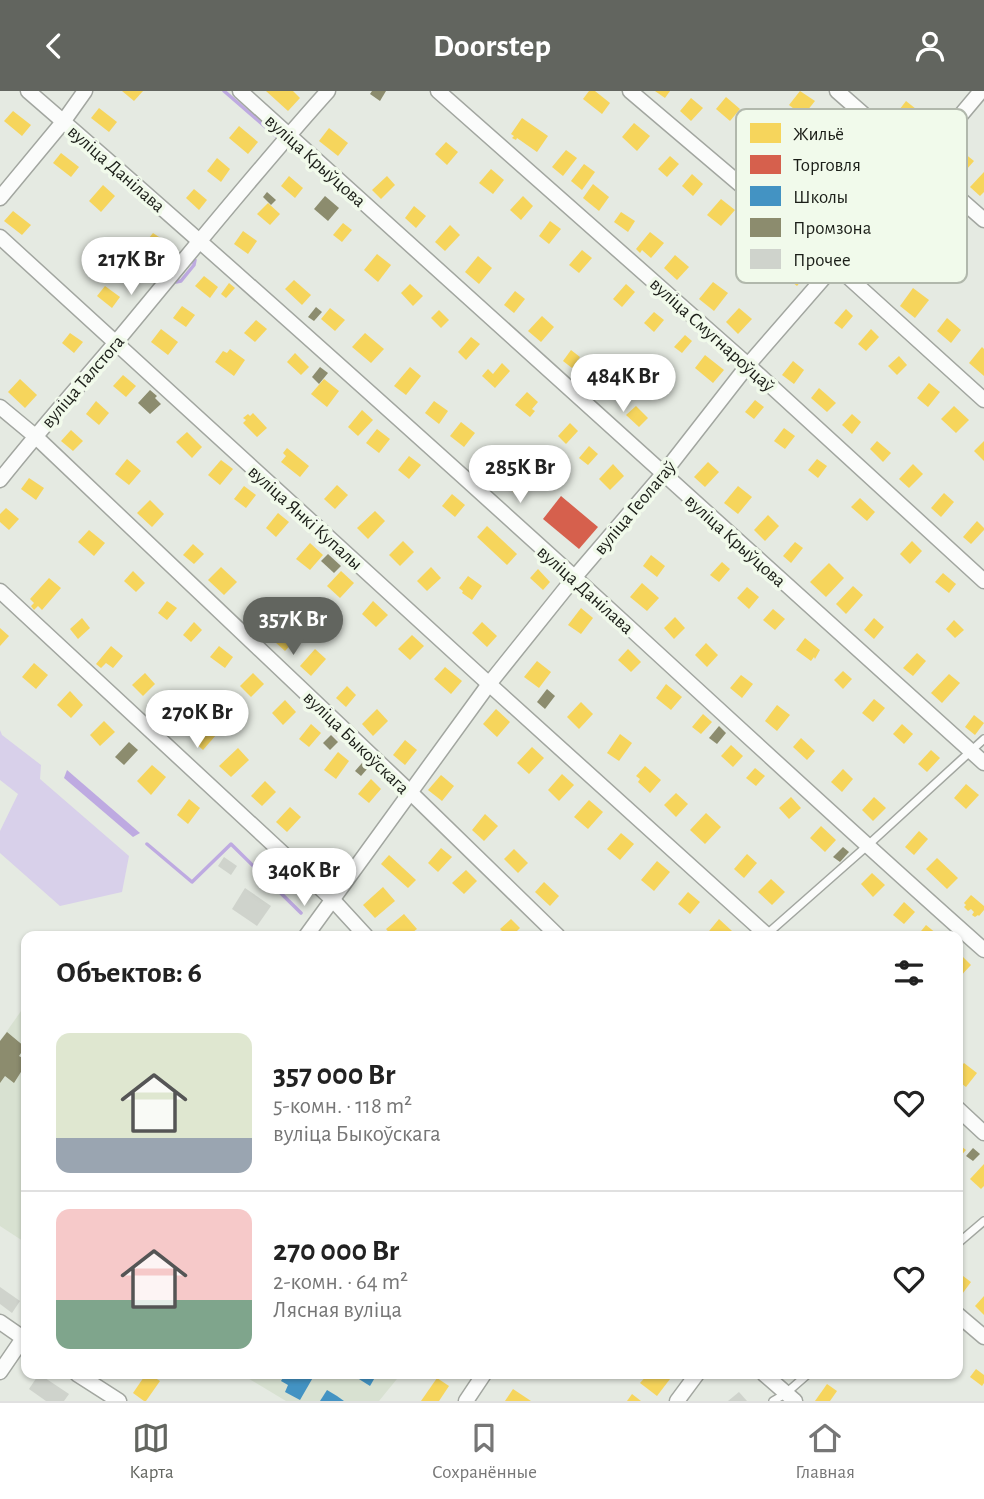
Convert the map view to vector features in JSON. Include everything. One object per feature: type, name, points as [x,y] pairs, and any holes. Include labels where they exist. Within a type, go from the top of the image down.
[{"type":"street","name":"вуліца Данілава","points":[[28,91],[200,240],[963,931]]},
{"type":"street","points":[[0,198],[85,91]]},
{"type":"street","name":"вуліца Крыўцова","points":[[240,91],[984,763]]},
{"type":"street","name":"вуліца Талстога","points":[[0,480],[328,91]]},
{"type":"street","name":"вуліца Смугнароўцаў","points":[[438,91],[748,365],[984,581]]},
{"type":"street","points":[[630,91],[736,181]]},
{"type":"street","points":[[837,91],[858,109]]},
{"type":"street","name":"вуліца Геолагаў","points":[[967,109],[980,94]]},
{"type":"street","points":[[967,205],[984,220]]},
{"type":"street","name":"вуліца Янкі Купалы","points":[[0,237],[761,931]]},
{"type":"street","name":"вуліца Геолагаў","points":[[310,931],[489,684],[574,578],[663,474],[748,365],[819,283]]},
{"type":"street","points":[[855,283],[984,400]]},
{"type":"street","name":"вуліца Быкоўскага","points":[[0,407],[35,436],[553,931]]},
{"type":"street","points":[[0,591],[332,899],[361,931]]},
{"type":"street","name":"вуліца Данілава","points":[[963,931],[984,950]]},
{"type":"street","points":[[963,1114],[984,1133]]},
{"type":"street","points":[[963,1319],[984,1337]]},
{"type":"street","points":[[0,1322],[21,1335]]},
{"type":"street","points":[[0,1372],[21,1343]]},
{"type":"street","points":[[86,1379],[119,1401]]},
{"type":"street","points":[[466,1401],[481,1379]]},
{"type":"street","points":[[677,1401],[693,1379]]},
{"type":"street","points":[[768,1379],[784,1399]]},
{"type":"lane","points":[[772,931],[984,739]]},
{"type":"lane","points":[[963,1239],[984,1221]]},
{"type":"lane","points":[[784,1399],[803,1379]]},
{"type":"shaded area","points":[[0,730],[2,735],[41,765],[40,779],[129,856],[122,892],[60,906],[0,853],[0,831],[18,794],[0,780]]},
{"type":"shaded area","points":[[67,770],[140,833],[133,837],[64,778]]},
{"type":"shaded area","points":[[21,1011],[21,1240],[0,1226],[0,1041]]},
{"type":"shaded area","points":[[249,1379],[397,1379],[379,1401],[286,1401]]},
{"type":"building: Жильё","points":[[122,91],[143,91],[134,101]]},
{"type":"building: Жильё","points":[[266,91],[293,91],[300,98],[288,111]]},
{"type":"building: Жильё","points":[[589,91],[595,91],[610,103],[602,114],[583,99]]},
{"type":"building: Жильё","points":[[655,91],[670,91],[665,98]]},
{"type":"building: Жильё","points":[[800,91],[815,101],[809,109],[794,109],[789,105]]},
{"type":"building: Жильё","points":[[726,97],[740,109],[736,109],[736,114],[730,121],[716,109]]},
{"type":"building: Жильё","points":[[691,98],[703,108],[691,121],[680,111]]},
{"type":"building: Жильё","points":[[906,101],[916,109],[900,109]]},
{"type":"building: Жильё","points":[[99,108],[117,122],[109,132],[91,118]]},
{"type":"building: Жильё","points":[[13,111],[31,125],[22,136],[4,121]]},
{"type":"building: Жильё","points":[[522,118],[548,136],[537,152],[517,138],[512,138],[514,136],[511,134]]},
{"type":"building: Жильё","points":[[634,123],[650,136],[637,151],[622,137]]},
{"type":"building: Жильё","points":[[239,126],[258,142],[248,154],[229,138]]},
{"type":"building: Жильё","points":[[329,128],[348,143],[338,156],[319,141]]},
{"type":"building: Жильё","points":[[446,142],[458,152],[447,165],[435,154]]},
{"type":"building: Жильё","points":[[566,150],[577,158],[563,176],[552,167]]},
{"type":"building: Жильё","points":[[61,153],[79,167],[71,177],[53,163]]},
{"type":"building: Жильё","points":[[967,155],[974,161],[967,169]]},
{"type":"building: Жильё","points":[[670,156],[679,164],[667,177],[658,169]]},
{"type":"building: Жильё","points":[[217,158],[230,169],[221,182],[207,171]]},
{"type":"building: Жильё","points":[[584,164],[595,172],[582,190],[571,181]]},
{"type":"building: Жильё","points":[[491,169],[504,180],[493,194],[479,183]]},
{"type":"building: Жильё","points":[[984,172],[984,192],[980,196],[970,187]]},
{"type":"building: Жильё","points":[[692,174],[703,184],[693,196],[682,186]]},
{"type":"building: Жильё","points":[[289,176],[303,188],[295,198],[281,186]]},
{"type":"building: Жильё","points":[[387,176],[395,185],[381,199],[372,190]]},
{"type":"building: Жильё","points":[[593,184],[609,197],[599,211],[583,198]]},
{"type":"building: Жильё","points":[[103,185],[115,196],[101,212],[89,201]]},
{"type":"building: Жильё","points":[[194,189],[207,200],[199,210],[186,198]]},
{"type":"building: Жильё","points":[[523,196],[533,206],[521,220],[510,210]]},
{"type":"building: Жильё","points":[[721,199],[735,210],[721,226],[707,215]]},
{"type":"building: Жильё","points":[[268,203],[280,214],[270,225],[257,214]]},
{"type":"building: Жильё","points":[[414,206],[426,216],[416,228],[405,218]]},
{"type":"building: Жильё","points":[[13,211],[31,225],[22,235],[4,221]]},
{"type":"building: Жильё","points":[[621,212],[635,221],[628,232],[614,222]]},
{"type":"building: Жильё","points":[[550,221],[561,229],[549,244],[539,236]]},
{"type":"building: Жильё","points":[[343,223],[352,230],[342,242],[333,235]]},
{"type":"building: Жильё","points":[[450,225],[460,235],[445,251],[435,242]]},
{"type":"building: Жильё","points":[[243,231],[257,241],[248,254],[234,244]]},
{"type":"building: Жильё","points":[[650,232],[664,243],[651,258],[642,250],[640,253],[636,249]]},
{"type":"building: Жильё","points":[[153,233],[168,243],[160,254],[145,243]]},
{"type":"building: Жильё","points":[[582,250],[592,258],[579,273],[569,265]]},
{"type":"building: Жильё","points":[[377,254],[391,265],[378,282],[364,270]]},
{"type":"building: Жильё","points":[[675,255],[689,267],[677,280],[664,268]]},
{"type":"building: Жильё","points":[[478,256],[492,268],[479,284],[465,272]]},
{"type":"building: Жильё","points":[[131,261],[146,273],[138,284],[122,272]]},
{"type":"building: Жильё","points":[[204,276],[218,287],[210,298],[195,286]]},
{"type":"building: Жильё","points":[[294,280],[311,295],[302,305],[285,289]]},
{"type":"building: Жильё","points":[[713,282],[728,293],[714,311],[699,299]]},
{"type":"building: Жильё","points":[[229,283],[235,288],[226,298],[221,294]]},
{"type":"building: Жильё","points":[[410,284],[423,296],[413,306],[401,293]]},
{"type":"building: Жильё","points":[[626,284],[635,292],[622,307],[613,299]]},
{"type":"building: Жильё","points":[[105,286],[120,297],[112,308],[97,296]]},
{"type":"building: Жильё","points":[[913,288],[929,300],[915,318],[900,306]]},
{"type":"building: Жильё","points":[[515,291],[525,299],[514,313],[504,305]]},
{"type":"building: Жильё","points":[[182,306],[195,315],[186,327],[173,318]]},
{"type":"building: Жильё","points":[[330,308],[345,320],[335,331],[321,319]]},
{"type":"building: Жильё","points":[[739,308],[752,319],[738,334],[726,322]]},
{"type":"building: Жильё","points":[[846,309],[853,316],[842,329],[834,323]]},
{"type":"building: Жильё","points":[[439,310],[449,320],[441,328],[431,318]]},
{"type":"building: Жильё","points":[[654,312],[664,320],[654,332],[644,323]]},
{"type":"building: Жильё","points":[[542,316],[554,327],[541,342],[528,331]]},
{"type":"building: Жильё","points":[[947,318],[961,330],[951,343],[937,331]]},
{"type":"building: Жильё","points":[[256,320],[267,329],[255,342],[244,333]]},
{"type":"building: Жильё","points":[[161,329],[178,342],[168,355],[151,342]]},
{"type":"building: Жильё","points":[[871,329],[879,337],[866,351],[858,344]]},
{"type":"building: Жильё","points":[[70,333],[83,342],[74,353],[62,343]]},
{"type":"building: Жильё","points":[[365,333],[384,349],[371,363],[352,347]]},
{"type":"building: Жильё","points":[[685,335],[692,341],[682,353],[674,347]]},
{"type":"building: Жильё","points":[[471,337],[480,344],[466,360],[458,352]]},
{"type":"building: Жильё","points":[[982,347],[984,349],[984,376],[969,363]]},
{"type":"building: Жильё","points":[[230,349],[245,360],[234,376],[215,362],[223,351],[227,353]]},
{"type":"building: Жильё","points":[[571,350],[580,357],[572,368],[563,361]]},
{"type":"building: Жильё","points":[[295,353],[309,367],[301,375],[287,362]]},
{"type":"building: Жильё","points":[[705,355],[724,370],[713,383],[695,368]]},
{"type":"building: Жильё","points":[[899,356],[907,365],[897,375],[888,366]]},
{"type":"building: Жильё","points":[[793,361],[804,370],[794,384],[782,375]]},
{"type":"building: Жильё","points":[[502,363],[510,371],[495,388],[482,376],[488,369],[493,374]]},
{"type":"building: Жильё","points":[[410,367],[421,376],[406,395],[394,386]]},
{"type":"building: Жильё","points":[[603,373],[615,383],[603,397],[591,386]]},
{"type":"building: Жильё","points":[[123,375],[136,386],[126,397],[113,386]]},
{"type":"building: Жильё","points":[[20,379],[37,395],[25,408],[8,392]]},
{"type":"building: Жильё","points":[[324,379],[339,391],[327,407],[311,394]]},
{"type":"building: Жильё","points":[[929,383],[940,392],[928,407],[917,398]]},
{"type":"building: Жильё","points":[[819,388],[836,403],[827,412],[811,398]]},
{"type":"building: Жильё","points":[[527,392],[538,402],[530,417],[515,405]]},
{"type":"building: Жильё","points":[[755,400],[764,407],[754,419],[745,412]]},
{"type":"building: Жильё","points":[[96,401],[109,413],[99,425],[86,414]]},
{"type":"building: Жильё","points":[[434,401],[448,411],[439,424],[425,413]]},
{"type":"building: Жильё","points":[[636,406],[648,418],[639,427],[626,415]]},
{"type":"building: Жильё","points":[[954,406],[969,420],[956,433],[941,419]]},
{"type":"building: Жильё","points":[[362,410],[373,420],[358,436],[348,427]]},
{"type":"building: Жильё","points":[[253,413],[267,428],[257,437],[243,423],[246,420],[243,418]]},
{"type":"building: Жильё","points":[[852,414],[861,422],[852,434],[842,425]]},
{"type":"building: Жильё","points":[[461,422],[475,433],[464,447],[450,436]]},
{"type":"building: Жильё","points":[[570,423],[578,431],[566,444],[558,436]]},
{"type":"building: Жильё","points":[[784,428],[795,436],[785,449],[774,441]]},
{"type":"building: Жильё","points":[[377,429],[390,439],[379,453],[366,443]]},
{"type":"building: Жильё","points":[[71,430],[83,441],[73,451],[61,441]]},
{"type":"building: Жильё","points":[[187,432],[202,447],[192,458],[176,442]]},
{"type":"building: Жильё","points":[[877,441],[891,453],[883,462],[870,449]]},
{"type":"building: Жильё","points":[[984,441],[984,461],[974,451]]},
{"type":"building: Жильё","points":[[589,446],[598,454],[588,465],[579,458]]},
{"type":"building: Жильё","points":[[287,448],[309,466],[300,477],[281,462],[286,456],[283,453]]},
{"type":"building: Жильё","points":[[502,450],[510,457],[498,471],[489,464]]},
{"type":"building: Жильё","points":[[409,456],[421,465],[409,479],[398,470]]},
{"type":"building: Жильё","points":[[127,459],[141,471],[129,485],[115,474]]},
{"type":"building: Жильё","points":[[817,459],[827,466],[818,478],[808,470]]},
{"type":"building: Жильё","points":[[221,460],[233,469],[220,485],[208,475]]},
{"type":"building: Жильё","points":[[708,462],[719,472],[705,487],[694,477]]},
{"type":"building: Жильё","points":[[613,464],[624,476],[610,490],[599,479]]},
{"type":"building: Жильё","points":[[913,464],[923,474],[909,488],[899,479]]},
{"type":"building: Жильё","points":[[518,474],[532,487],[521,499],[510,489],[516,484],[512,481]]},
{"type":"building: Жильё","points":[[29,478],[44,488],[36,500],[21,489]]},
{"type":"building: Жильё","points":[[337,485],[348,495],[335,509],[324,499]]},
{"type":"building: Жильё","points":[[244,486],[256,495],[246,508],[234,499]]},
{"type":"building: Жильё","points":[[738,486],[752,497],[738,514],[724,503]]},
{"type":"building: Жильё","points":[[944,493],[954,502],[941,517],[931,508]]},
{"type":"building: Жильё","points":[[452,494],[465,505],[455,517],[442,506]]},
{"type":"building: Жильё","points":[[860,498],[875,512],[867,521],[851,507]]},
{"type":"building: Жильё","points":[[150,500],[164,514],[152,527],[137,513]]},
{"type":"building: Жильё","points":[[6,508],[19,519],[9,530],[0,522],[0,514]]},
{"type":"building: Жильё","points":[[375,511],[385,521],[368,539],[357,528]]},
{"type":"building: Жильё","points":[[278,513],[289,522],[276,537],[266,528]]},
{"type":"building: Жильё","points":[[768,515],[779,526],[765,541],[754,530]]},
{"type":"building: Жильё","points":[[977,521],[984,530],[971,544],[963,537]]},
{"type":"building: Жильё","points":[[487,526],[517,554],[507,565],[477,537]]},
{"type":"building: Жильё","points":[[89,530],[105,543],[94,556],[78,542]]},
{"type":"building: Жильё","points":[[403,541],[414,552],[400,566],[389,555]]},
{"type":"building: Жильё","points":[[912,541],[922,551],[910,564],[900,554]]},
{"type":"building: Жильё","points":[[795,542],[803,548],[791,563],[783,556]]},
{"type":"building: Жильё","points":[[310,543],[323,555],[310,570],[296,559]]},
{"type":"building: Жильё","points":[[193,544],[204,554],[194,564],[183,555]]},
{"type":"building: Жильё","points":[[651,555],[665,566],[657,577],[643,566]]},
{"type":"building: Жильё","points":[[722,562],[730,569],[719,582],[710,575]]},
{"type":"building: Жильё","points":[[829,563],[844,578],[826,597],[810,582]]},
{"type":"building: Жильё","points":[[221,567],[237,582],[224,595],[208,580]]},
{"type":"building: Жильё","points":[[431,567],[441,578],[427,591],[417,581]]},
{"type":"building: Жильё","points":[[538,569],[550,582],[543,590],[530,578]]},
{"type":"building: Жильё","points":[[133,571],[145,583],[136,592],[124,581]]},
{"type":"building: Жильё","points":[[341,571],[354,583],[340,598],[327,586]]},
{"type":"building: Жильё","points":[[943,573],[956,584],[949,593],[935,582]]},
{"type":"building: Жильё","points":[[468,576],[482,586],[472,600],[459,588]]},
{"type":"building: Жильё","points":[[49,578],[61,588],[42,610],[38,606],[34,610],[31,606],[34,603],[30,599]]},
{"type":"building: Жильё","points":[[642,583],[659,598],[647,611],[630,597]]},
{"type":"building: Жильё","points":[[853,586],[863,595],[846,614],[836,604]]},
{"type":"building: Жильё","points":[[747,587],[759,597],[749,609],[737,598]]},
{"type":"building: Жильё","points":[[257,600],[267,608],[255,622],[245,613]]},
{"type":"building: Жильё","points":[[167,601],[177,608],[167,620],[158,613]]},
{"type":"building: Жильё","points":[[373,601],[388,615],[376,627],[362,614]]},
{"type":"building: Жильё","points":[[581,608],[593,618],[581,634],[568,625]]},
{"type":"building: Жильё","points":[[773,609],[785,619],[775,630],[763,620]]},
{"type":"building: Жильё","points":[[675,617],[685,628],[674,639],[664,628]]},
{"type":"building: Жильё","points":[[82,618],[90,628],[78,639],[70,629]]},
{"type":"building: Жильё","points":[[874,618],[884,627],[874,639],[864,630]]},
{"type":"building: Жильё","points":[[954,620],[964,630],[955,638],[946,629]]},
{"type":"building: Жильё","points":[[194,622],[202,630],[191,642],[183,635]]},
{"type":"building: Жильё","points":[[482,622],[497,636],[487,647],[472,633]]},
{"type":"building: Жильё","points":[[0,628],[9,636],[0,646]]},
{"type":"building: Жильё","points":[[287,628],[297,638],[285,651],[274,641]]},
{"type":"building: Жильё","points":[[412,635],[424,646],[410,660],[398,649]]},
{"type":"building: Жильё","points":[[805,638],[820,650],[811,661],[796,650]]},
{"type":"building: Жильё","points":[[706,643],[718,655],[707,667],[695,655]]},
{"type":"building: Жильё","points":[[111,646],[123,656],[113,668],[106,663],[101,668],[96,664]]},
{"type":"building: Жильё","points":[[219,646],[233,657],[225,668],[210,657]]},
{"type":"building: Жильё","points":[[315,649],[326,659],[311,676],[300,666]]},
{"type":"building: Жильё","points":[[628,649],[641,662],[631,672],[618,660]]},
{"type":"building: Жильё","points":[[917,653],[926,661],[913,676],[903,668]]},
{"type":"building: Жильё","points":[[537,661],[551,672],[539,688],[524,677]]},
{"type":"building: Жильё","points":[[34,663],[48,675],[36,689],[22,677]]},
{"type":"building: Жильё","points":[[445,667],[462,681],[451,694],[434,679]]},
{"type":"building: Жильё","points":[[843,671],[852,679],[843,689],[834,680]]},
{"type":"building: Жильё","points":[[145,673],[155,684],[143,696],[132,685]]},
{"type":"building: Жильё","points":[[253,673],[264,684],[251,697],[240,686]]},
{"type":"building: Жильё","points":[[949,674],[960,683],[942,703],[931,693]]},
{"type":"building: Жильё","points":[[741,675],[753,684],[742,698],[730,688]]},
{"type":"building: Жильё","points":[[666,684],[682,697],[671,710],[656,698]]},
{"type":"building: Жильё","points":[[347,686],[356,695],[346,707],[336,698]]},
{"type":"building: Жильё","points":[[70,691],[83,705],[71,718],[57,705]]},
{"type":"building: Жильё","points":[[874,699],[885,708],[873,722],[862,713]]},
{"type":"building: Жильё","points":[[285,700],[296,712],[283,725],[272,713]]},
{"type":"building: Жильё","points":[[170,701],[182,712],[171,723],[160,712]]},
{"type":"building: Жильё","points":[[581,702],[593,714],[579,729],[567,717]]},
{"type":"building: Жильё","points":[[777,705],[790,715],[777,731],[765,721]]},
{"type":"building: Жильё","points":[[377,709],[388,721],[373,736],[362,724]]},
{"type":"building: Жильё","points":[[496,709],[510,722],[497,737],[483,724]]},
{"type":"building: Жильё","points":[[703,714],[712,722],[701,734],[692,727]]},
{"type":"building: Жильё","points":[[974,715],[984,723],[975,735],[965,727]]},
{"type":"building: Жильё","points":[[104,721],[115,732],[100,746],[90,735]]},
{"type":"building: Жильё","points":[[311,724],[321,733],[309,747],[299,739]]},
{"type":"building: Жильё","points":[[902,724],[913,734],[904,744],[893,734]]},
{"type":"building: Жильё","points":[[206,726],[216,735],[203,750],[193,741]]},
{"type":"building: Жильё","points":[[620,734],[632,743],[619,761],[607,753]]},
{"type":"building: Жильё","points":[[801,738],[815,751],[807,760],[793,747]]},
{"type":"building: Жильё","points":[[405,740],[417,750],[405,765],[393,755]]},
{"type":"building: Жильё","points":[[731,745],[743,756],[733,767],[721,756]]},
{"type":"building: Жильё","points":[[532,747],[544,758],[529,774],[517,763]]},
{"type":"building: Жильё","points":[[238,748],[249,760],[231,777],[219,766]]},
{"type":"building: Жильё","points":[[931,750],[940,758],[927,772],[918,764]]},
{"type":"building: Жильё","points":[[338,752],[349,761],[336,779],[324,770]]},
{"type":"building: Жильё","points":[[152,765],[166,777],[151,795],[137,781]]},
{"type":"building: Жильё","points":[[645,766],[661,780],[650,793],[638,782],[640,779],[636,776]]},
{"type":"building: Жильё","points":[[755,768],[765,776],[756,786],[746,778]]},
{"type":"building: Жильё","points":[[843,769],[853,779],[842,792],[831,782]]},
{"type":"building: Жильё","points":[[562,774],[574,785],[559,801],[548,790]]},
{"type":"building: Жильё","points":[[441,775],[454,786],[442,801],[428,790]]},
{"type":"building: Жильё","points":[[371,779],[381,789],[369,803],[358,794]]},
{"type":"building: Жильё","points":[[265,781],[276,792],[262,806],[251,796]]},
{"type":"building: Жильё","points":[[966,784],[979,795],[966,809],[954,798]]},
{"type":"building: Жильё","points":[[676,793],[688,804],[676,817],[664,805]]},
{"type":"building: Жильё","points":[[791,797],[801,808],[789,819],[779,808]]},
{"type":"building: Жильё","points":[[874,797],[886,808],[873,821],[862,810]]},
{"type":"building: Жильё","points":[[189,799],[200,808],[188,824],[177,815]]},
{"type":"building: Жильё","points":[[589,800],[603,812],[588,829],[574,817]]},
{"type":"building: Жильё","points":[[290,807],[301,817],[287,832],[276,822]]},
{"type":"building: Жильё","points":[[706,813],[721,827],[705,844],[690,830]]},
{"type":"building: Жильё","points":[[485,814],[498,826],[484,841],[472,830]]},
{"type":"building: Жильё","points":[[821,826],[836,840],[825,852],[810,838]]},
{"type":"building: Жильё","points":[[919,831],[928,839],[914,855],[905,847]]},
{"type":"building: Жильё","points":[[621,833],[634,844],[620,860],[607,849]]},
{"type":"building: Жильё","points":[[441,848],[452,857],[438,872],[428,863]]},
{"type":"building: Жильё","points":[[514,849],[528,863],[518,873],[504,859]]},
{"type":"building: Жильё","points":[[328,853],[337,861],[328,872],[319,864]]},
{"type":"building: Жильё","points":[[747,854],[757,863],[744,878],[734,869]]},
{"type":"building: Жильё","points":[[389,855],[416,880],[408,888],[381,864]]},
{"type":"building: Жильё","points":[[937,858],[958,878],[947,889],[926,869]]},
{"type":"building: Жильё","points":[[657,861],[670,872],[654,891],[641,880]]},
{"type":"building: Жильё","points":[[466,870],[477,881],[464,894],[452,883]]},
{"type":"building: Жильё","points":[[872,873],[885,885],[873,897],[861,884]]},
{"type":"building: Жильё","points":[[771,879],[785,892],[772,905],[758,892]]},
{"type":"building: Жильё","points":[[544,882],[559,896],[550,906],[535,892]]},
{"type":"building: Жильё","points":[[383,887],[395,901],[375,918],[363,905]]},
{"type":"building: Жильё","points":[[688,892],[700,902],[690,914],[678,904]]},
{"type":"building: Жильё","points":[[971,895],[984,906],[979,916],[975,917],[971,909],[968,911],[964,907]]},
{"type":"building: Жильё","points":[[904,902],[915,912],[904,924],[893,915]]},
{"type":"building: Жильё","points":[[404,914],[417,929],[388,931],[386,929]]},
{"type":"building: Жильё","points":[[511,919],[520,928],[517,931],[500,929]]},
{"type":"building: Жильё","points":[[719,919],[732,931],[709,931]]},
{"type":"building: Жильё","points":[[926,925],[933,931],[921,931]]},
{"type":"building: Жильё","points":[[963,957],[971,965],[963,974]]},
{"type":"building: Жильё","points":[[963,1064],[977,1073],[966,1087],[963,1085]]},
{"type":"building: Жильё","points":[[984,1164],[984,1186],[981,1189],[970,1179]]},
{"type":"building: Жильё","points":[[963,1276],[971,1282],[963,1293]]},
{"type":"building: Жильё","points":[[984,1296],[984,1315],[975,1306]]},
{"type":"building: Жильё","points":[[976,1369],[984,1375],[982,1386],[970,1377]]},
{"type":"building: Жильё","points":[[143,1379],[160,1381],[146,1401],[133,1393]]},
{"type":"building: Жильё","points":[[436,1379],[449,1386],[439,1401],[421,1401]]},
{"type":"building: Жильё","points":[[644,1379],[670,1379],[657,1396],[640,1383]]},
{"type":"building: Жильё","points":[[827,1384],[837,1391],[830,1401],[815,1401]]},
{"type":"building: Жильё","points":[[513,1389],[531,1401],[505,1401]]},
{"type":"building: Жильё","points":[[632,1394],[641,1401],[627,1401]]},
{"type":"building: Торговля","points":[[561,496],[598,527],[579,549],[543,519]]},
{"type":"building: Школы","points":[[312,1379],[300,1400],[285,1392],[288,1385],[281,1381]]},
{"type":"building: Школы","points":[[359,1379],[374,1379],[370,1386]]},
{"type":"building: Школы","points":[[327,1390],[337,1396],[344,1401],[320,1401]]},
{"type":"building: Промзона","points":[[372,91],[386,91],[380,101],[370,94]]},
{"type":"building: Промзона","points":[[267,192],[276,200],[271,205],[263,197]]},
{"type":"building: Промзона","points":[[325,196],[339,208],[328,221],[314,209]]},
{"type":"building: Промзона","points":[[316,307],[322,312],[314,321],[308,317]]},
{"type":"building: Промзона","points":[[320,367],[328,373],[319,384],[312,377]]},
{"type":"building: Промзона","points":[[150,390],[161,404],[150,414],[138,403]]},
{"type":"building: Промзона","points":[[328,554],[341,566],[334,573],[321,561]]},
{"type":"building: Промзона","points":[[547,689],[555,696],[545,709],[537,702]]},
{"type":"building: Промзона","points":[[719,726],[726,733],[717,744],[709,738]]},
{"type":"building: Промзона","points":[[331,735],[338,742],[330,750],[323,743]]},
{"type":"building: Промзона","points":[[129,742],[138,750],[124,765],[115,757]]},
{"type":"building: Промзона","points":[[362,763],[368,768],[361,776],[355,771]]},
{"type":"building: Промзона","points":[[843,847],[849,852],[840,862],[833,857]]},
{"type":"building: Промзона","points":[[7,1032],[21,1044],[21,1072],[14,1083],[5,1076],[0,1083],[0,1041]]},
{"type":"building: Промзона","points":[[973,1148],[980,1154],[973,1161],[966,1156]]},
{"type":"building: Прочее","points":[[224,857],[237,866],[231,875],[218,866]]},
{"type":"building: Прочее","points":[[245,888],[271,906],[257,926],[232,909]]},
{"type":"building: Прочее","points":[[0,1287],[20,1301],[12,1313],[0,1304]]},
{"type":"building: Прочее","points":[[36,1379],[46,1379],[69,1394],[64,1401],[46,1401],[29,1389]]},
{"type":"building: Прочее","points":[[739,1392],[747,1401],[728,1401]]},
{"type":"waterway","points":[[224,91],[277,137]]},
{"type":"waterway","points":[[195,260],[181,281],[176,282],[183,269],[195,260]]},
{"type":"waterway","points":[[147,844],[192,882],[231,844],[301,913]]}]
